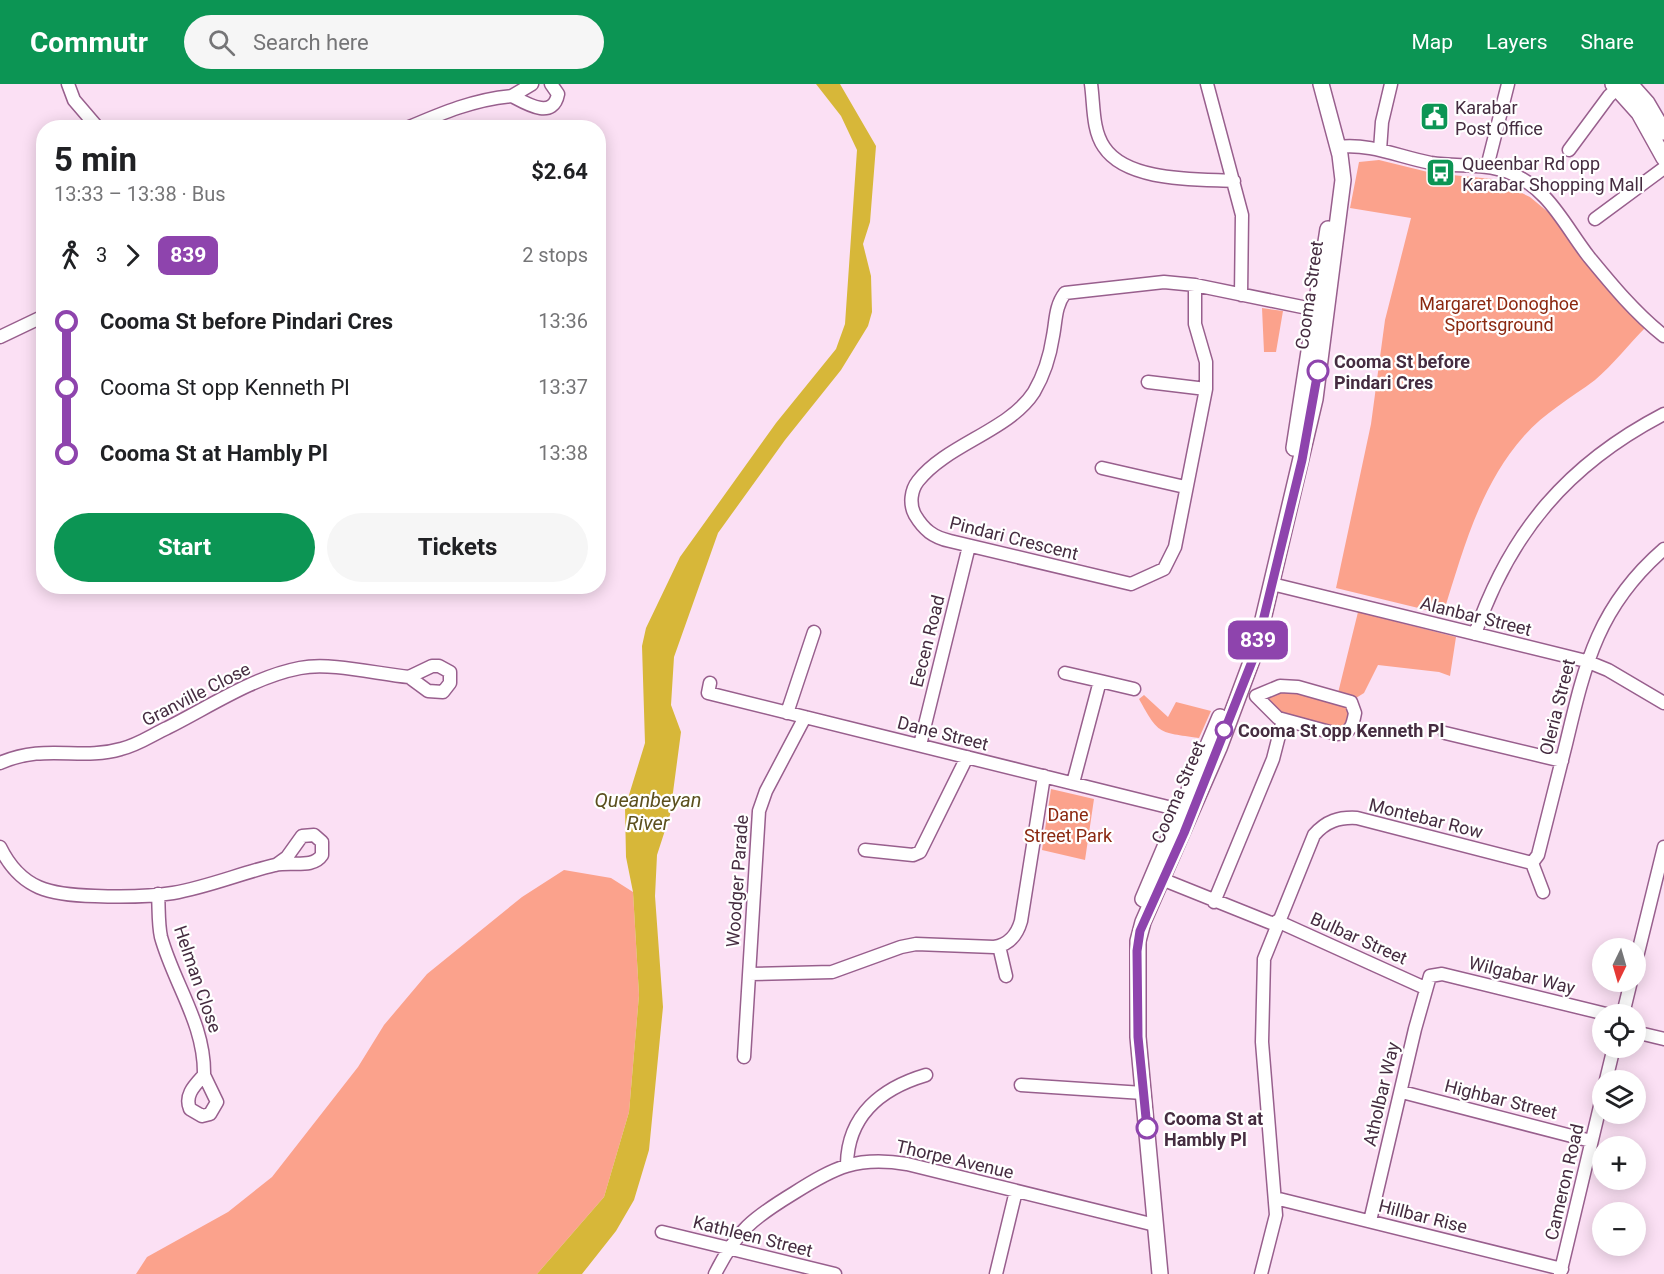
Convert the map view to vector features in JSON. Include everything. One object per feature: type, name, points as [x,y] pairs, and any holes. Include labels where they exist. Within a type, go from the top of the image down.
[{"type":"main road","name":"Cooma Street","points":[[1311,84],[1336,152]]},
{"type":"main road","name":"Cooma Street","points":[[1158,878],[1180,810],[1256,649],[1267,583],[1308,429],[1321,311],[1343,180],[1322,84]]},
{"type":"main road","points":[[1621,85],[1647,103],[1664,132]]},
{"type":"main road","points":[[1621,85],[1664,158]]},
{"type":"main road","name":"Cooma Street","points":[[1152,1274],[1151,1224],[1138,1093],[1129,1037],[1131,944],[1135,922],[1158,878],[1172,858],[1208,773],[1237,688]]},
{"type":"main road","points":[[1172,858],[1178,835],[1180,810],[1192,804],[1208,773]]},
{"type":"main road","name":"Cooma Street","points":[[1151,1224],[1160,1274]]},
{"type":"street","points":[[68,84],[74,100],[91,120]]},
{"type":"street","points":[[426,120],[460,106],[488,98],[513,96],[532,84]]},
{"type":"street","points":[[513,96],[533,107],[548,108],[554,104],[558,94],[551,84]]},
{"type":"street","points":[[1091,84],[1094,116],[1104,147],[1127,168],[1155,174],[1234,181]]},
{"type":"street","points":[[1207,84],[1242,215],[1241,295]]},
{"type":"street","points":[[1380,150],[1382,117],[1391,84]]},
{"type":"street","points":[[1487,167],[1508,84]]},
{"type":"street","points":[[1569,150],[1609,96],[1621,85]]},
{"type":"street","points":[[1336,152],[1380,150],[1433,163],[1487,167],[1516,176],[1540,191],[1562,216],[1611,284],[1637,313],[1664,336]]},
{"type":"street","points":[[1595,219],[1664,168]]},
{"type":"street","name":"Pindari Crescent","points":[[1195,285],[1195,324],[1206,362],[1206,388],[1170,561],[1155,575],[1131,584],[938,538],[923,529],[913,510],[911,496],[918,481],[963,446],[1012,414],[1033,394],[1048,361],[1056,314],[1060,300],[1065,293],[1164,282],[1195,285],[1321,311]]},
{"type":"street","points":[[0,337],[36,320]]},
{"type":"street","points":[[1148,382],[1206,388]]},
{"type":"street","points":[[1475,634],[1500,573],[1538,513],[1560,488],[1590,460],[1617,441],[1664,414]]},
{"type":"street","points":[[1102,468],[1185,488]]},
{"type":"street","name":"Eecen Road","points":[[920,745],[969,546]]},
{"type":"street","name":"Oleria Street","points":[[1533,863],[1538,855],[1586,661],[1620,596],[1645,566],[1664,549]]},
{"type":"street","name":"Alanbar Street","points":[[1267,583],[1586,661],[1608,670],[1664,703]]},
{"type":"street","points":[[787,713],[814,632]]},
{"type":"street","name":"Granville Close","points":[[0,763],[38,752],[105,753],[123,749],[191,717],[220,699],[275,675],[302,668],[409,677]]},
{"type":"street","points":[[1065,673],[1134,688]]},
{"type":"street","points":[[1073,783],[1100,681]]},
{"type":"street","name":"Dane Street","points":[[710,683],[708,693],[1180,810]]},
{"type":"street","points":[[1237,688],[1256,696],[1283,720],[1342,734],[1350,729],[1355,711],[1353,703],[1346,699],[1289,686],[1280,686],[1256,696]]},
{"type":"street","name":"Woodger Parade","points":[[744,1057],[759,811],[766,791],[805,717]]},
{"type":"street","points":[[1214,902],[1273,759],[1283,720]]},
{"type":"street","points":[[1445,733],[1562,761]]},
{"type":"street","points":[[865,850],[918,854],[967,757]]},
{"type":"street","points":[[749,974],[832,972],[912,944],[999,946],[1011,940],[1019,928],[1044,776]]},
{"type":"street","name":"Montebar Row","points":[[1277,923],[1314,835],[1329,822],[1347,817],[1533,863]]},
{"type":"street","points":[[0,846],[6,859],[24,879],[54,893],[102,896],[158,894],[210,884],[276,865],[310,864],[320,859],[324,852],[322,842],[314,835],[307,835],[295,844],[287,857],[276,865]]},
{"type":"street","points":[[295,844],[296,856],[304,863]]},
{"type":"street","points":[[1642,938],[1664,847]]},
{"type":"street","points":[[1533,863],[1543,892]]},
{"type":"street","name":"Bulbar Street","points":[[1158,878],[1214,902],[1277,923],[1425,988]]},
{"type":"street","name":"Helman Close","points":[[158,894],[161,935],[198,1031],[204,1052],[204,1075]]},
{"type":"street","points":[[1261,1274],[1276,1215],[1262,1042],[1262,988],[1264,959],[1277,923]]},
{"type":"street","points":[[999,946],[1006,976]]},
{"type":"street","name":"Wilgabar Way","points":[[1430,976],[1442,974],[1592,1011]]},
{"type":"street","name":"Atholbar Way","points":[[1370,1221],[1425,988],[1430,976]]},
{"type":"street","points":[[1646,1035],[1664,1039]]},
{"type":"street","points":[[847,1164],[850,1137],[855,1125],[876,1101],[896,1085],[926,1075]]},
{"type":"street","points":[[1021,1085],[1138,1093]]},
{"type":"street","name":"Highbar Street","points":[[1402,1092],[1591,1141]]},
{"type":"street","name":"Cameron Road","points":[[1561,1271],[1595,1124]]},
{"type":"street","name":"Thorpe Avenue","points":[[715,1274],[729,1249],[751,1220],[821,1175],[847,1164],[876,1160],[891,1161],[1151,1224]]},
{"type":"street","points":[[996,1274],[1016,1191]]},
{"type":"street","name":"Hillbar Rise","points":[[1275,1198],[1561,1271]]},
{"type":"street","name":"Kathleen Street","points":[[662,1233],[835,1274]]},
{"type":"green space","name":"Margaret Donoghoe Sportsground","points":[[1379,160],[1432,173],[1492,179],[1530,197],[1572,232],[1646,327],[1595,380],[1532,428],[1508,456],[1495,476],[1474,520],[1443,614],[1336,588],[1371,424],[1385,320],[1411,218],[1350,208],[1359,162]]},
{"type":"green space","points":[[1262,308],[1283,311],[1276,352],[1264,352]]},
{"type":"green space","points":[[1358,612],[1456,637],[1450,676],[1439,672],[1378,665],[1364,693],[1356,698],[1338,693]]},
{"type":"green space","points":[[1286,690],[1345,704],[1350,712],[1346,726],[1338,729],[1280,712],[1268,700],[1270,696]]},
{"type":"green space","points":[[1144,695],[1168,717],[1176,702],[1211,711],[1199,738],[1161,730],[1139,699]]},
{"type":"green space","name":"Dane Street Park","points":[[1051,789],[1094,799],[1085,860],[1042,850]]},
{"type":"green space","points":[[564,870],[611,878],[633,892],[639,995],[629,1112],[604,1197],[537,1274],[136,1274],[147,1257],[228,1212],[272,1177],[358,1067],[384,1025],[427,974],[522,897]]},
{"type":"water","name":"Queanbeyan River","points":[[816,84],[840,84],[876,146],[870,222],[863,244],[871,276],[872,312],[868,326],[841,370],[785,440],[718,533],[674,657],[671,705],[681,732],[670,815],[657,855],[655,896],[663,1007],[649,1150],[634,1200],[616,1231],[582,1274],[537,1274],[604,1197],[629,1112],[639,995],[633,892],[626,857],[625,808],[645,743],[642,646],[646,628],[680,557],[776,423],[836,349],[845,324],[857,150],[841,116]]},
{"type":"bus line","name":"839","points":[[1147,1128],[1138,1037],[1137,951],[1140,931],[1184,833],[1255,654],[1302,460],[1315,399],[1318,371]]},
{"type":"place","name":"Karabar Post Office","points":[[1434,117]]},
{"type":"place","name":"Queenbar Rd opp Karabar Shopping Mall","points":[[1441,173]]},
{"type":"place","name":"Cooma St before Pindari Cres","points":[[1318,371]]},
{"type":"place","name":"Cooma St opp Kenneth Pl","points":[[1224,730]]},
{"type":"place","name":"Cooma St at Hambly Pl","points":[[1147,1128]]}]
